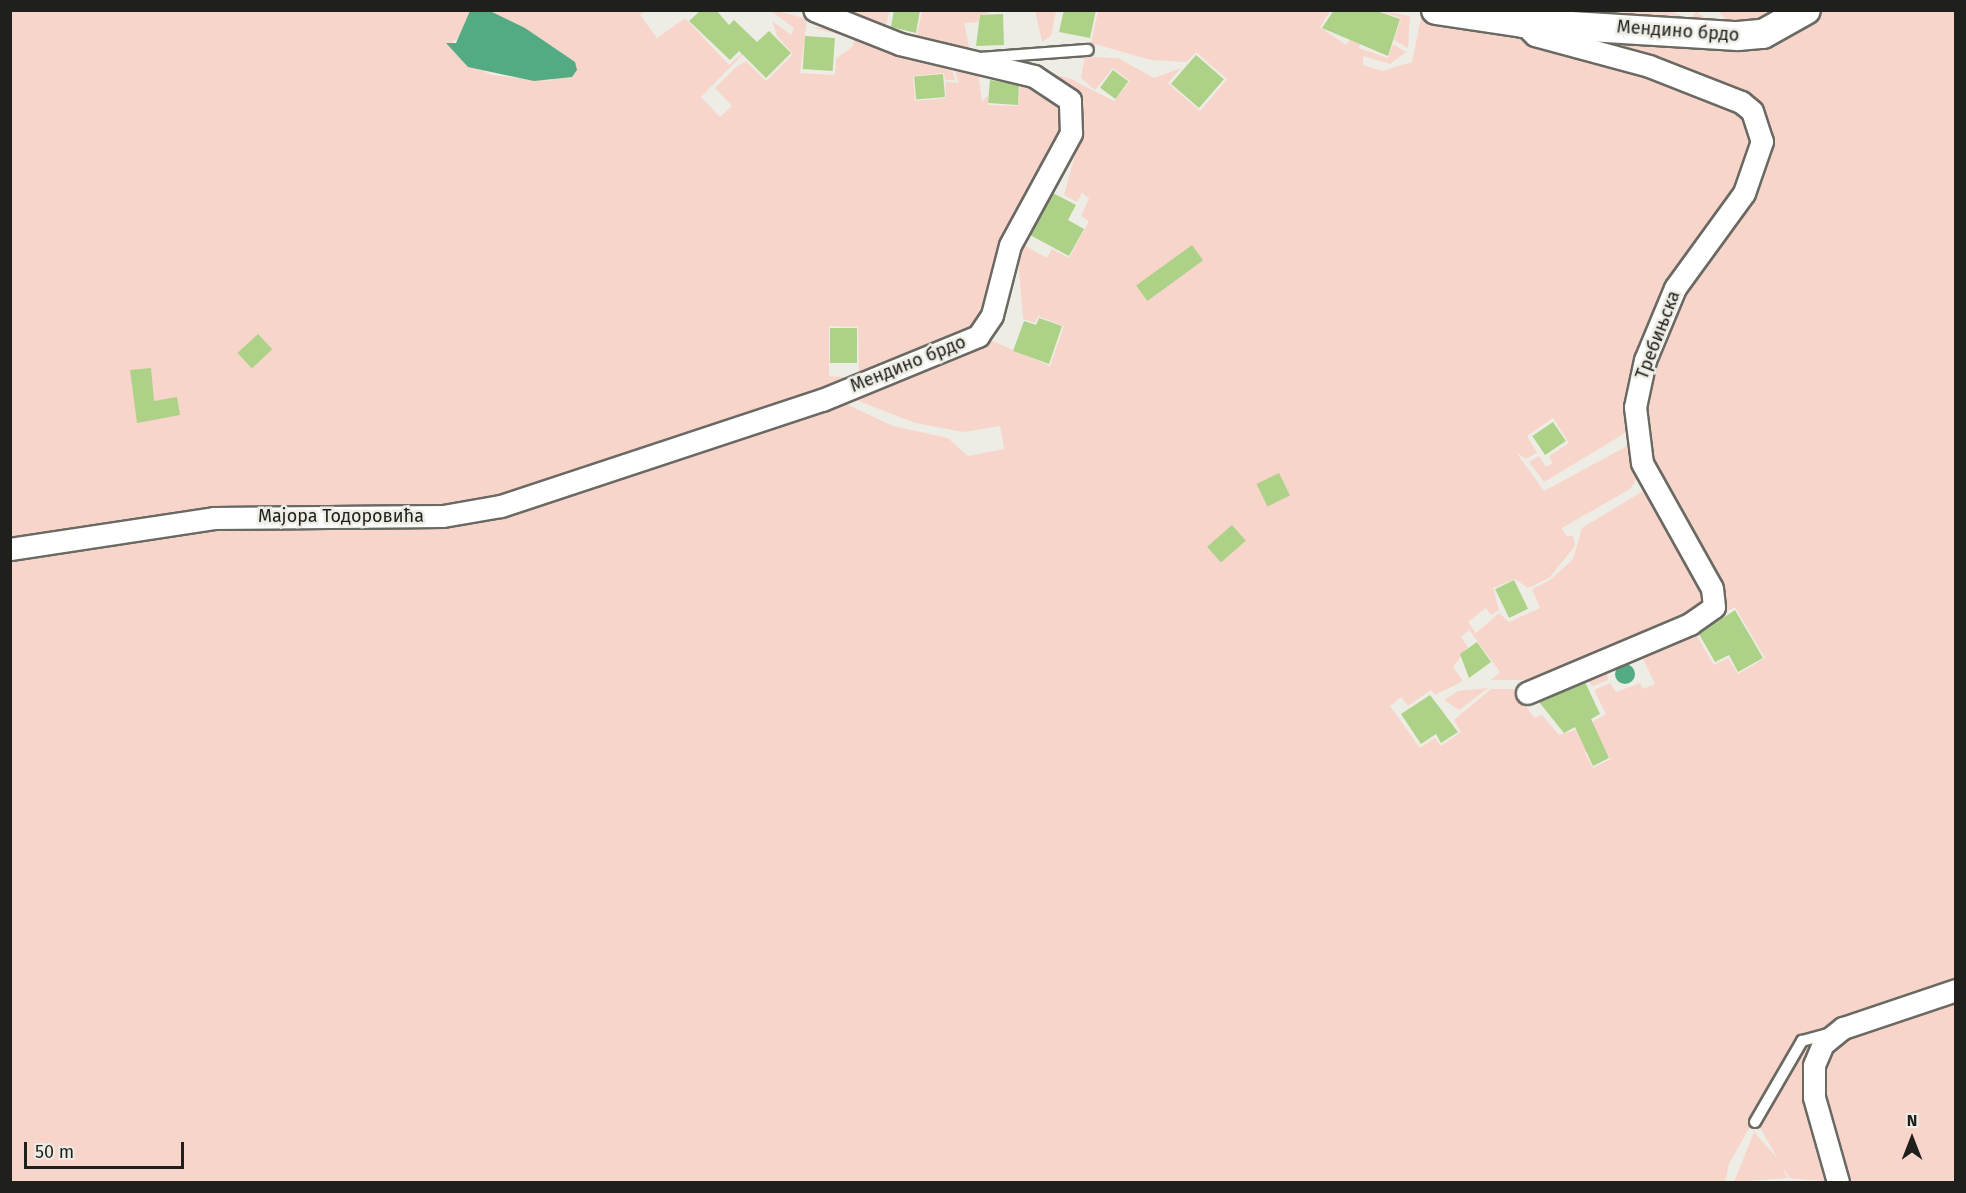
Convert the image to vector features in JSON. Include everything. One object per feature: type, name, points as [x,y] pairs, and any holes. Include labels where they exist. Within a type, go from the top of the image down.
[{"type":"street","name":"Мендино брдо","points":[[663,451],[822,400],[947,352],[986,328],[1011,245],[1067,143],[1074,120],[1070,100],[1054,84],[976,58],[889,41],[813,10]]},
{"type":"street","name":"Мендино брдо","points":[[1436,10],[1523,23],[1738,36],[1763,34],[1806,10]]},
{"type":"street","name":"Требињска","points":[[1523,23],[1545,38],[1649,66],[1741,102],[1752,111],[1762,141],[1744,193],[1675,288],[1645,360],[1635,407],[1642,463],[1712,588],[1714,607],[1690,624],[1527,693]]},
{"type":"street","name":"Мајора Тодоровића","points":[[10,549],[214,518],[471,512],[562,489],[663,451]]},
{"type":"street","points":[[1839,1182],[1812,1080],[1819,1051],[1835,1032],[1956,990]]},
{"type":"lane","name":"Мендино брдо","points":[[976,58],[1088,50]]},
{"type":"lane","points":[[1755,1122],[1802,1041],[1835,1032]]},
{"type":"shaded area","points":[[1669,10],[1690,20],[1696,11],[1714,25],[1501,11]]},
{"type":"shaded area","points":[[11,11],[472,11],[460,37],[449,44],[460,58],[491,75],[551,81],[559,51],[490,11],[645,11],[640,15],[657,38],[685,18],[729,65],[756,41],[701,97],[720,117],[732,106],[715,88],[736,67],[746,61],[766,81],[793,54],[777,36],[772,21],[791,35],[794,28],[771,11],[778,11],[807,19],[800,73],[835,75],[836,59],[853,46],[854,38],[810,27],[843,30],[950,63],[955,80],[945,80],[944,73],[913,76],[915,101],[946,98],[945,82],[959,83],[952,62],[977,63],[982,102],[988,95],[988,105],[1018,106],[1021,76],[1051,87],[1069,117],[982,325],[859,376],[858,327],[829,326],[829,376],[844,377],[841,385],[503,501],[11,545]]},
{"type":"shaded area","points":[[470,11],[490,11],[525,28],[575,62],[577,70],[572,77],[534,81],[468,67],[446,43],[456,43]]},
{"type":"shaded area","points":[[830,11],[889,12],[885,32]]},
{"type":"shaded area","points":[[922,11],[987,11],[988,14],[979,15],[979,22],[964,23],[969,47],[974,50],[956,51],[890,30],[917,35]]},
{"type":"shaded area","points":[[1035,11],[1056,11],[1051,36],[1042,42]]},
{"type":"shaded area","points":[[1098,11],[1330,11],[1320,27],[1346,45],[1372,11],[1359,48],[1388,58],[1393,44],[1406,52],[1390,64],[1363,56],[1363,65],[1382,71],[1412,62],[1421,18],[1524,33],[1558,49],[1677,82],[1748,116],[1754,142],[1748,171],[1719,219],[1691,250],[1653,327],[1632,393],[1627,432],[1544,482],[1529,462],[1539,456],[1546,467],[1553,463],[1549,456],[1569,443],[1553,418],[1527,436],[1537,453],[1526,459],[1516,452],[1544,491],[1631,444],[1640,474],[1630,489],[1562,528],[1566,536],[1573,536],[1575,546],[1549,578],[1528,588],[1515,579],[1493,588],[1499,610],[1491,615],[1486,608],[1468,622],[1476,633],[1499,613],[1509,622],[1540,608],[1532,589],[1550,580],[1573,559],[1582,528],[1648,488],[1711,596],[1708,609],[1572,670],[1536,680],[1491,680],[1500,672],[1469,630],[1461,637],[1468,647],[1453,667],[1463,681],[1435,695],[1431,690],[1408,706],[1401,697],[1390,706],[1420,748],[1435,738],[1441,746],[1461,732],[1454,720],[1491,689],[1515,689],[1534,718],[1542,715],[1559,735],[1581,728],[1593,749],[1585,753],[1593,768],[1611,759],[1585,726],[1606,714],[1594,690],[1610,683],[1616,692],[1640,683],[1643,689],[1655,684],[1643,659],[1635,656],[1607,668],[1608,680],[1593,686],[1583,677],[1545,693],[1693,629],[1714,665],[1728,658],[1738,674],[1765,658],[1735,607],[1727,611],[1718,586],[1658,484],[1639,416],[1649,366],[1678,292],[1756,184],[1769,143],[1765,120],[1741,97],[1564,35],[1739,46],[1786,36],[1820,11],[1955,11],[1955,984],[1892,1011],[1831,1024],[1799,1039],[1729,1164],[1725,1182],[11,1182],[11,554],[217,523],[471,516],[576,488],[728,433],[844,403],[893,426],[948,438],[968,456],[1004,449],[1000,426],[964,432],[915,423],[846,396],[953,355],[986,336],[1009,266],[988,339],[1050,366],[1064,326],[1038,316],[1035,323],[1023,319],[1017,244],[1076,133],[1061,181],[1022,244],[1047,258],[1052,249],[1069,258],[1089,221],[1081,216],[1089,198],[1082,193],[1077,202],[1064,195],[1085,119],[1071,92],[1032,70],[1069,78],[1114,101],[1130,81],[1113,68],[1095,90],[1081,78],[1085,57],[1118,58],[1154,78],[1181,68],[1168,83],[1200,111],[1227,79],[1196,52],[1187,62],[1151,60],[1091,43]]},
{"type":"shaded area","points":[[1380,11],[1410,16],[1408,48],[1394,40],[1401,18]]},
{"type":"shaded area","points":[[1718,11],[1788,11],[1733,27]]},
{"type":"shaded area","points":[[1621,664],[1629,664],[1635,670],[1635,678],[1629,684],[1621,684],[1615,678],[1615,670]]},
{"type":"shaded area","points":[[1488,688],[1459,710],[1444,700],[1458,691]]},
{"type":"shaded area","points":[[1955,995],[1955,1182],[1842,1182],[1818,1073],[1840,1035]]},
{"type":"shaded area","points":[[1809,1042],[1817,1046],[1834,1182],[1789,1178],[1759,1126]]},
{"type":"shaded area","points":[[1754,1132],[1780,1161],[1787,1178],[1734,1182]]},
{"type":"building","points":[[701,10],[716,10],[729,25],[734,20],[757,42],[769,31],[791,53],[766,78],[739,51],[730,60],[689,21]]},
{"type":"building","points":[[894,10],[920,10],[916,33],[891,27]]},
{"type":"building","points":[[1064,10],[1096,10],[1090,38],[1059,32]]},
{"type":"building","points":[[1334,10],[1374,10],[1400,19],[1388,56],[1322,28]]},
{"type":"building","points":[[1003,14],[1004,45],[976,46],[980,15]]},
{"type":"building","points":[[805,36],[835,38],[833,71],[803,69]]},
{"type":"building","points":[[1196,55],[1224,79],[1199,108],[1171,84]]},
{"type":"building","points":[[1113,70],[1128,81],[1115,99],[1100,88]]},
{"type":"building","points":[[943,74],[945,97],[916,99],[914,77]]},
{"type":"building","points":[[990,80],[1019,85],[1018,105],[988,103]]},
{"type":"building","points":[[1053,193],[1076,205],[1068,220],[1084,229],[1069,256],[1030,235]]},
{"type":"building","points":[[1192,245],[1203,260],[1147,301],[1136,286]]},
{"type":"building","points":[[1039,318],[1062,326],[1049,364],[1013,351],[1024,321],[1036,325]]},
{"type":"building","points":[[830,328],[857,328],[857,363],[830,363]]},
{"type":"building","points":[[258,334],[272,349],[252,368],[238,353]]},
{"type":"building","points":[[151,368],[154,401],[177,397],[180,415],[137,423],[130,370]]},
{"type":"building","points":[[1553,422],[1566,441],[1545,455],[1532,436]]},
{"type":"building","points":[[1279,473],[1290,495],[1267,506],[1257,484]]},
{"type":"building","points":[[1232,525],[1246,541],[1221,562],[1207,547]]},
{"type":"building","points":[[1514,580],[1528,609],[1509,618],[1495,589]]},
{"type":"building","points":[[1735,610],[1763,658],[1738,672],[1729,655],[1715,662],[1699,634]]},
{"type":"building","points":[[1477,642],[1491,662],[1469,678],[1460,654]]},
{"type":"building","points":[[1585,682],[1600,714],[1591,719],[1609,758],[1593,766],[1575,727],[1564,733],[1539,702]]},
{"type":"building","points":[[1430,695],[1458,732],[1441,743],[1436,734],[1421,744],[1401,714]]}]
